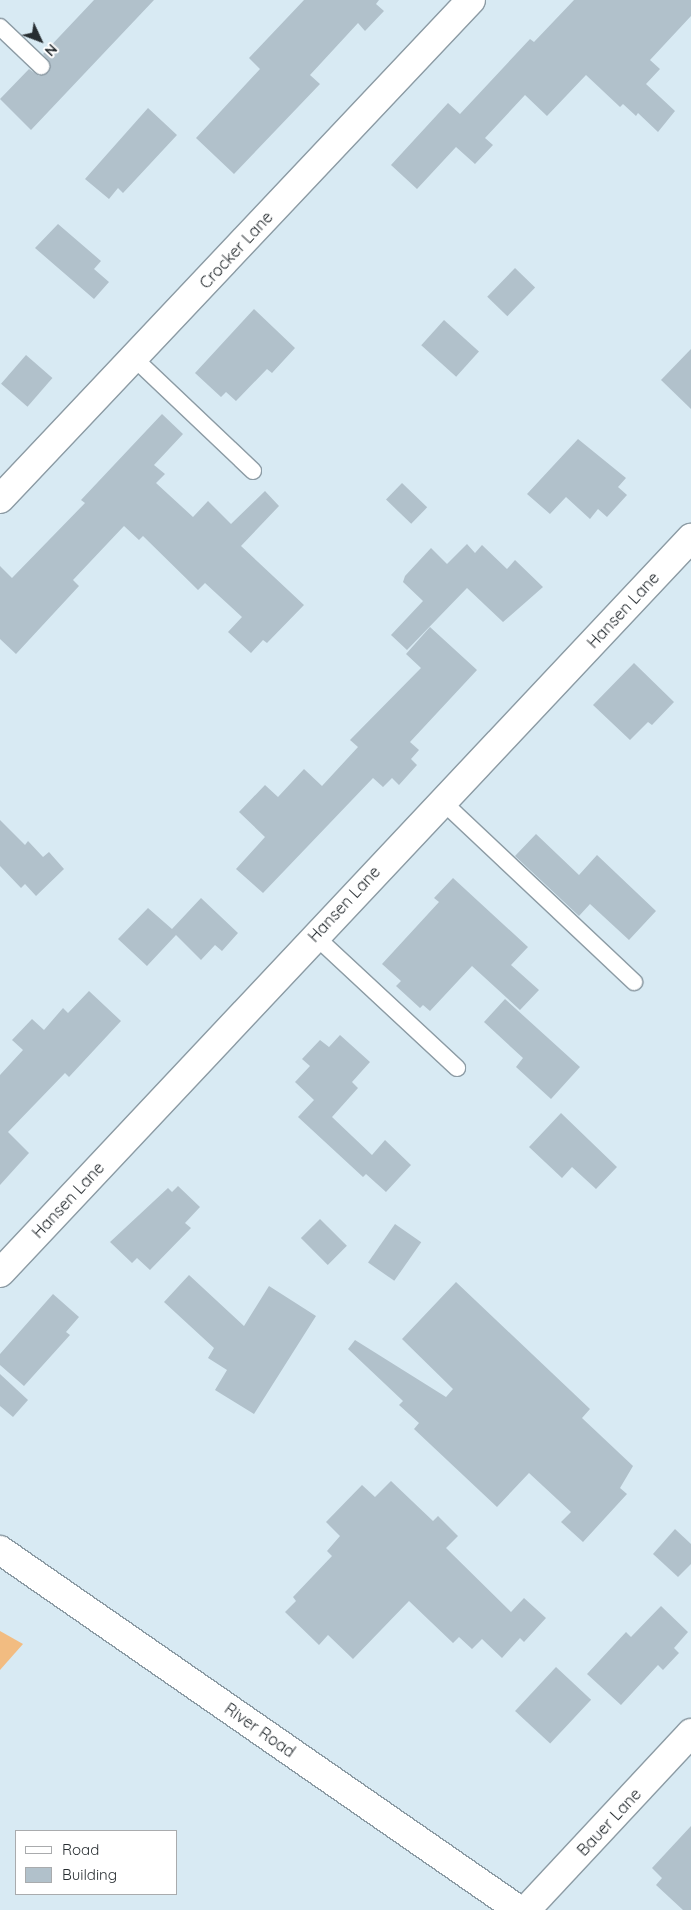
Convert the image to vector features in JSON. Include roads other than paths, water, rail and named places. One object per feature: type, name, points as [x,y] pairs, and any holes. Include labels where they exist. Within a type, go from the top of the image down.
[{"type":"street","name":"Crocker Lane","points":[[0,499],[471,0]]},
{"type":"street","name":"Hansen Lane","points":[[0,1272],[691,538]]},
{"type":"street","name":"River Road","points":[[0,1550],[519,1910]]},
{"type":"street","name":"Bauer Lane","points":[[526,1910],[691,1733]]},
{"type":"lane","points":[[0,27],[41,66]]},
{"type":"lane","points":[[134,358],[253,471]]},
{"type":"lane","points":[[442,801],[634,982]]},
{"type":"lane","points":[[315,936],[457,1068]]}]
